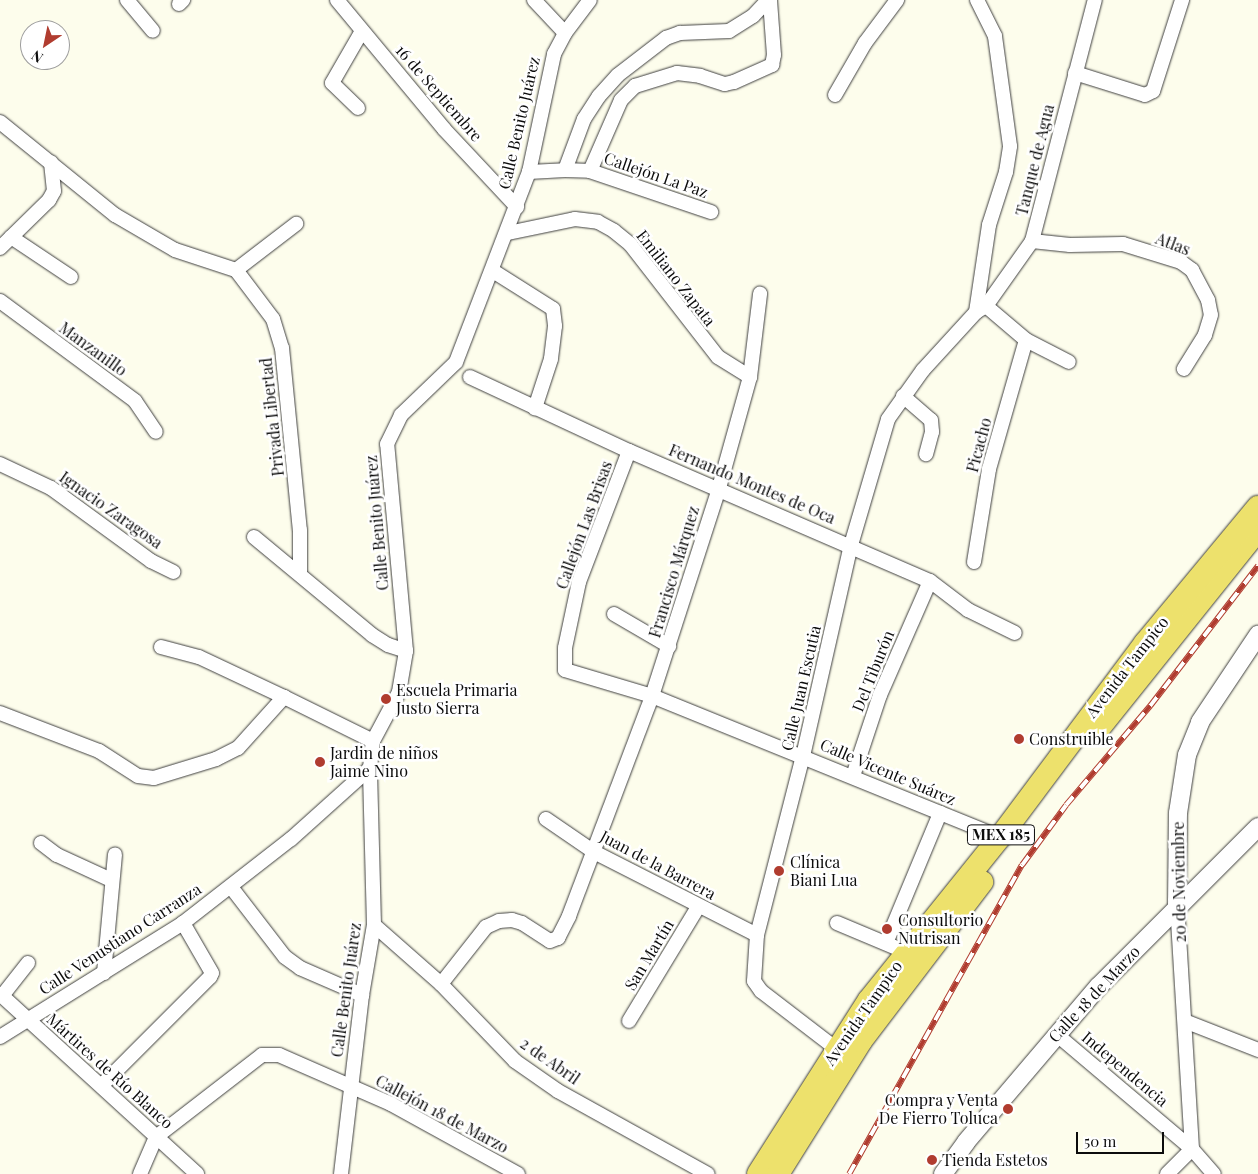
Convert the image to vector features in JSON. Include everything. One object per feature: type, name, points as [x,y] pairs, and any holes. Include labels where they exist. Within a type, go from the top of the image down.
[{"type":"main road","name":"Avenida Tampico","points":[[778,1174],[843,1054],[904,953],[1000,837],[1145,643],[1258,507]]},
{"type":"main road","name":"Avenida Tampico","points":[[904,953],[1116,706],[1258,530]]},
{"type":"main road","name":"Avenida Tampico","points":[[758,1174],[843,1054]]},
{"type":"street","points":[[127,0],[153,31]]},
{"type":"street","name":"16 de Septiembre","points":[[338,0],[444,129],[517,207]]},
{"type":"street","points":[[534,0],[564,33]]},
{"type":"street","name":"Calle Benito Juárez","points":[[341,1174],[362,995],[374,925],[370,768],[373,741],[399,692],[406,652],[387,444],[400,415],[452,368],[508,233],[529,172],[548,73],[564,33],[590,0]]},
{"type":"street","points":[[565,170],[584,119],[618,75],[666,38],[680,33],[729,31],[753,16],[769,0]]},
{"type":"street","points":[[529,172],[590,171],[621,100],[635,86],[677,73],[700,76],[725,84],[734,82],[772,65],[774,55],[769,0]]},
{"type":"street","points":[[834,95],[865,43],[897,0]]},
{"type":"street","points":[[977,0],[995,36],[1010,146],[1006,172],[989,224],[981,309],[1026,340],[1069,362]]},
{"type":"street","name":"Tanque de Agua","points":[[981,309],[1032,241],[1075,73],[1096,0]]},
{"type":"street","points":[[1075,73],[1145,95],[1153,90],[1182,0]]},
{"type":"street","points":[[358,108],[332,84],[362,30]]},
{"type":"street","points":[[0,122],[123,220],[175,250],[236,270],[296,224]]},
{"type":"street","points":[[0,248],[54,192],[51,162]]},
{"type":"street","name":"Callejón La Paz","points":[[590,171],[711,212]]},
{"type":"street","name":"Emiliano Zapata","points":[[508,233],[575,219],[598,222],[614,231],[630,244],[718,358],[750,377]]},
{"type":"street","points":[[11,237],[72,277]]},
{"type":"street","name":"Atlas","points":[[1032,241],[1070,245],[1122,244],[1181,262],[1192,270],[1208,300],[1212,315],[1205,335],[1184,369]]},
{"type":"street","name":"Privada Libertad","points":[[236,270],[273,319],[282,348],[300,530],[300,574]]},
{"type":"street","points":[[493,271],[553,308],[555,326],[551,359],[535,408]]},
{"type":"street","name":"Francisco Márquez","points":[[441,984],[486,927],[499,921],[522,923],[550,941],[558,938],[594,852],[669,646],[750,377],[760,294]]},
{"type":"street","name":"Manzanillo","points":[[0,302],[135,401],[156,432]]},
{"type":"street","name":"Calle Juan Escutia","points":[[843,1054],[761,991],[754,981],[758,936],[803,756],[851,545],[888,419],[903,396],[981,309]]},
{"type":"street","name":"Picacho","points":[[974,562],[990,469],[1026,340]]},
{"type":"street","name":"Fernando Montes de Oca","points":[[470,377],[629,451],[851,545],[930,582],[968,610],[1015,633]]},
{"type":"street","points":[[903,396],[931,420],[932,432],[926,454]]},
{"type":"street","name":"Callejón Las Brisas","points":[[565,670],[565,648],[579,582],[629,451]]},
{"type":"street","name":"Ignacio Zaragosa","points":[[0,464],[58,492],[151,561],[174,572]]},
{"type":"street","points":[[254,537],[372,635],[388,645],[406,652]]},
{"type":"street","name":"Del Tiburón","points":[[853,776],[880,695],[930,582]]},
{"type":"street","points":[[614,614],[669,646]]},
{"type":"street","name":"20 de Noviembre","points":[[1192,1149],[1186,1022],[1177,906],[1178,813],[1187,755],[1200,722],[1258,636]]},
{"type":"street","points":[[161,647],[199,657],[373,741]]},
{"type":"street","name":"Calle Vicente Suárez","points":[[565,670],[652,696],[1000,837]]},
{"type":"street","points":[[0,713],[99,750],[138,776],[154,778],[216,759],[238,748],[284,697]]},
{"type":"street","name":"Calle Venustiano Carranza","points":[[0,1037],[183,923],[291,839],[370,768]]},
{"type":"street","points":[[837,923],[904,953],[940,813]]},
{"type":"street","name":"Juan de la Barrera","points":[[546,819],[594,852],[698,907],[758,936]]},
{"type":"street","name":"Calle 18 de Marzo","points":[[943,1174],[1056,1034],[1177,906],[1258,827]]},
{"type":"street","points":[[41,843],[57,855],[111,880]]},
{"type":"street","points":[[104,973],[111,880],[115,855]]},
{"type":"street","points":[[231,887],[285,957],[300,968],[362,995]]},
{"type":"street","name":"San Martín","points":[[629,1020],[698,907]]},
{"type":"street","points":[[102,1085],[212,973],[183,923]]},
{"type":"street","name":"2 de Abril","points":[[374,925],[441,984],[515,1061],[566,1096],[708,1174]]},
{"type":"street","points":[[1,995],[28,963]]},
{"type":"street","name":"Mártires de Río Blanco","points":[[1,995],[102,1085],[197,1174]]},
{"type":"street","points":[[1186,1022],[1258,1050]]},
{"type":"street","name":"Independencia","points":[[1056,1034],[1192,1149],[1214,1174]]},
{"type":"street","name":"Calle Benito Juárez","points":[[140,1174],[156,1137],[262,1054],[279,1055],[350,1087]]},
{"type":"street","name":"Callejón 18 de Marzo","points":[[350,1087],[414,1117],[518,1174]]},
{"type":"street","points":[[1167,1174],[1192,1149]]},
{"type":"railway","points":[[849,1174],[1022,865],[1066,805],[1150,706],[1258,566]]},
{"type":"place","name":"Escuela Primaria Justo Sierra","points":[[386,699]]},
{"type":"place","name":"Construible","points":[[1019,739]]},
{"type":"place","name":"Jardin de niños Jaime Nino","points":[[320,762]]},
{"type":"place","name":"Clínica Biani Lua","points":[[779,871]]},
{"type":"place","name":"Consultorio Nutrisan","points":[[887,929]]},
{"type":"place","name":"Compra y Venta De Fierro Toluca","points":[[1008,1109]]},
{"type":"place","name":"Tienda Estetos","points":[[932,1160]]}]
